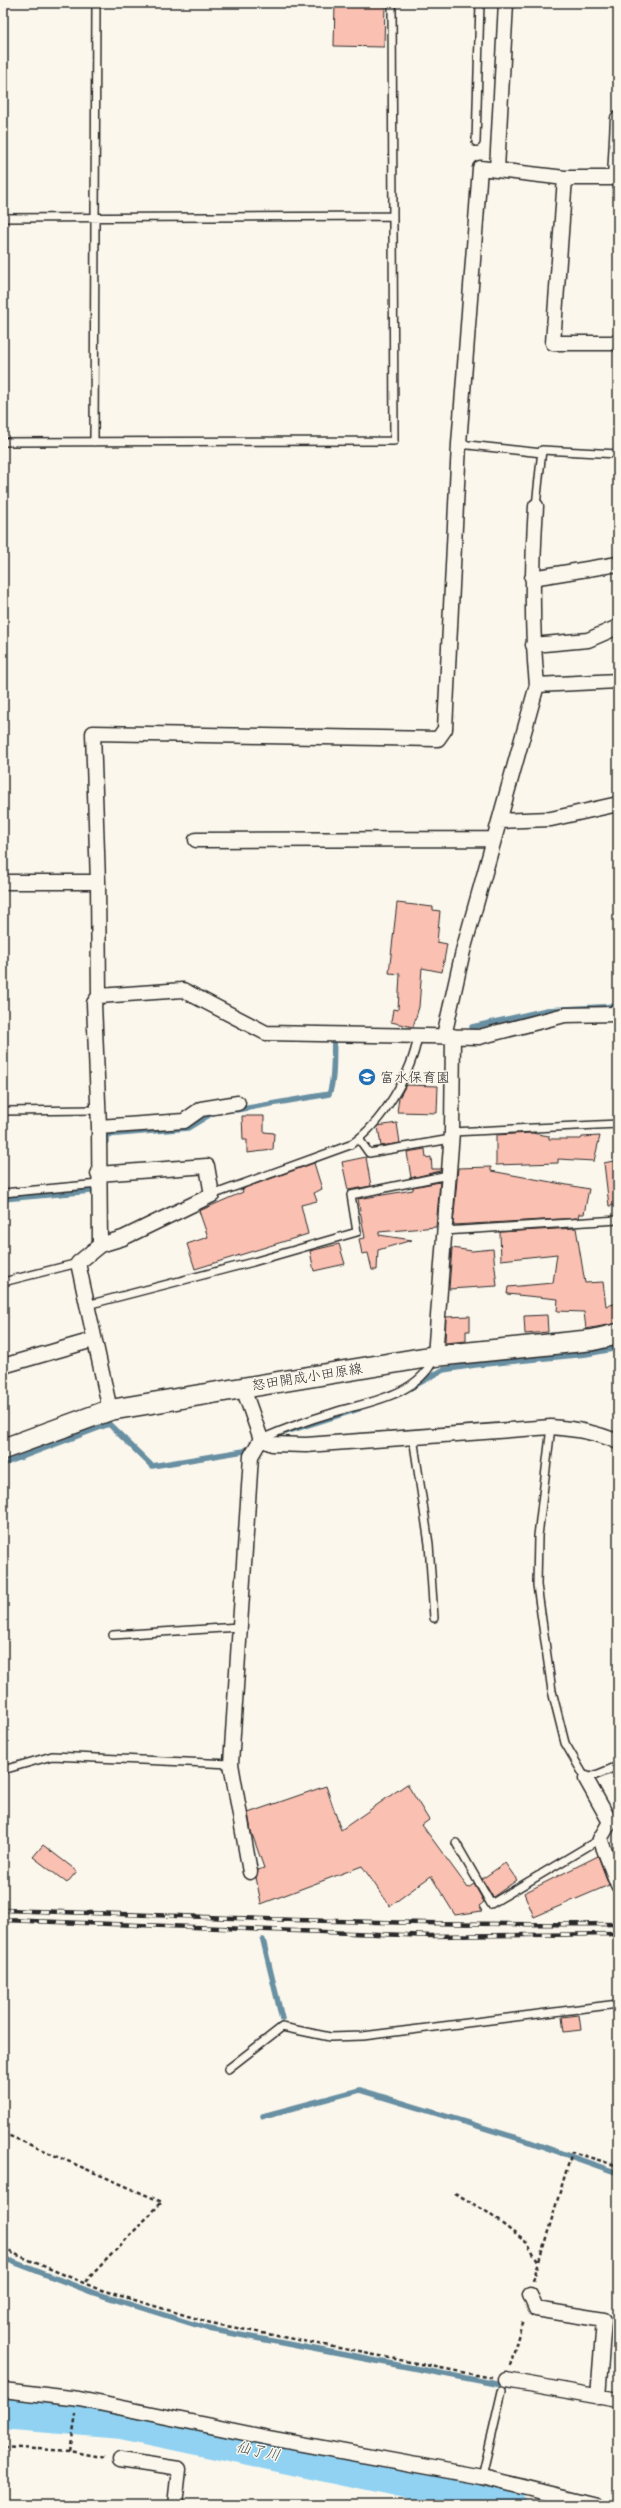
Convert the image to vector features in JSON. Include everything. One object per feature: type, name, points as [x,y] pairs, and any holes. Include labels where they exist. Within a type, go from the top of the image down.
[{"type":"main road","name":"怒田開成小田原線","points":[[3,1449],[110,1410],[435,1356],[593,1340],[618,1334]]},
{"type":"street","points":[[497,170],[506,3]]},
{"type":"street","points":[[100,1245],[98,1179],[99,1110],[94,1003],[99,996],[98,882],[93,733],[438,739],[445,729],[459,444],[480,168],[565,178],[617,178],[618,118]]},
{"type":"street","points":[[565,178],[553,343],[618,343]]},
{"type":"street","points":[[435,1356],[451,1136],[448,1036],[463,951],[537,685],[533,645],[532,578],[536,506]]},
{"type":"street","points":[[532,578],[618,564]]},
{"type":"street","points":[[533,645],[588,640],[618,628]]},
{"type":"street","points":[[537,685],[618,681]]},
{"type":"street","points":[[499,822],[551,819],[618,804]]},
{"type":"street","points":[[196,840],[494,839]]},
{"type":"street","points":[[3,882],[98,882]]},
{"type":"street","points":[[99,996],[183,990],[266,1033],[479,1037],[565,1015],[618,1014]]},
{"type":"street","points":[[99,1127],[184,1121],[201,1109],[238,1103]]},
{"type":"street","points":[[98,1179],[207,1166],[212,1195],[123,1238],[100,1245],[78,1263],[93,1340],[110,1410]]},
{"type":"street","points":[[3,1366],[93,1340]]},
{"type":"street","points":[[243,1388],[260,1439],[251,1456],[231,1764],[250,1872]]},
{"type":"street","points":[[260,1439],[272,1444],[306,1445],[551,1427],[581,1430],[606,1436],[618,1442]]},
{"type":"street","points":[[586,1779],[610,1822],[600,1839],[617,1876]]},
{"type":"street","points":[[530,2295],[536,2308],[604,2320],[598,2396]]},
{"type":"street","points":[[504,2386],[598,2396],[618,2400]]},
{"type":"street","points":[[3,2390],[79,2398],[269,2438],[482,2477],[597,2505]]},
{"type":"street","points":[[120,2460],[179,2469],[175,2505]]},
{"type":"lane","points":[[94,442],[96,3]]},
{"type":"lane","points":[[3,442],[394,441],[392,3]]},
{"type":"lane","points":[[476,142],[480,3]]},
{"type":"lane","points":[[3,218],[393,216]]},
{"type":"lane","points":[[459,444],[542,452],[542,450],[618,454]]},
{"type":"lane","points":[[536,506],[542,452]]},
{"type":"lane","points":[[212,1195],[350,1145],[359,1139],[388,1108],[416,1051],[418,1036]]},
{"type":"lane","points":[[3,1111],[99,1110]]},
{"type":"lane","points":[[359,1139],[369,1154],[451,1136],[618,1124]]},
{"type":"lane","points":[[87,1305],[253,1262],[357,1232],[351,1195],[448,1175]]},
{"type":"lane","points":[[3,1193],[98,1179]]},
{"type":"lane","points":[[444,1231],[618,1220]]},
{"type":"lane","points":[[3,1282],[78,1263]]},
{"type":"lane","points":[[260,1439],[334,1412],[361,1406],[408,1387],[429,1370],[435,1356]]},
{"type":"lane","points":[[551,1427],[538,1536],[537,1585],[552,1691],[565,1743],[586,1779],[618,1766]]},
{"type":"lane","points":[[413,1437],[429,1544],[434,1618]]},
{"type":"lane","points":[[113,1635],[239,1627]]},
{"type":"lane","points":[[3,1770],[52,1756],[231,1764]]},
{"type":"lane","points":[[456,1843],[491,1904],[600,1839]]},
{"type":"lane","points":[[228,2069],[282,2027],[330,2037],[363,2036],[618,2004]]},
{"type":"lane","points":[[482,2477],[504,2386]]},
{"type":"path","points":[[3,2133],[162,2202],[84,2282]]},
{"type":"path","points":[[3,2249],[98,2289],[211,2323],[386,2359],[504,2386],[538,2262],[568,2160],[572,2152],[618,2166]]},
{"type":"path","points":[[455,2193],[486,2212],[527,2243],[538,2262]]},
{"type":"path","points":[[70,2451],[79,2398]]},
{"type":"path","points":[[3,2447],[70,2451],[120,2460]]},
{"type":"building","points":[[335,3],[385,3],[384,47],[334,46]]},
{"type":"building","points":[[397,903],[433,907],[433,910],[440,911],[437,942],[447,944],[442,972],[422,968],[419,1007],[413,1027],[391,1022],[393,1009],[398,1010],[400,974],[389,973]]},
{"type":"building","points":[[406,1085],[438,1086],[437,1113],[397,1112],[399,1098]]},
{"type":"building","points":[[242,1116],[264,1116],[264,1132],[274,1133],[273,1150],[247,1153],[247,1140],[243,1140]]},
{"type":"building","points":[[397,1123],[400,1143],[381,1146],[378,1126]]},
{"type":"building","points":[[532,1133],[549,1136],[549,1139],[581,1139],[582,1137],[600,1136],[594,1161],[558,1159],[558,1163],[496,1165],[496,1135]]},
{"type":"building","points":[[425,1149],[426,1158],[431,1157],[432,1169],[441,1169],[440,1171],[411,1178],[407,1152]]},
{"type":"building","points":[[366,1157],[371,1186],[348,1190],[342,1162]]},
{"type":"building","points":[[618,1160],[618,1205],[609,1206],[604,1163]]},
{"type":"building","points":[[314,1163],[322,1189],[314,1193],[317,1201],[301,1205],[308,1234],[195,1269],[187,1244],[208,1237],[199,1211],[243,1192],[242,1190],[247,1187]]},
{"type":"building","points":[[491,1167],[491,1171],[589,1189],[584,1214],[579,1214],[578,1218],[453,1225],[458,1168]]},
{"type":"building","points":[[440,1182],[436,1227],[379,1232],[379,1235],[412,1240],[378,1250],[377,1270],[372,1270],[368,1253],[362,1254],[359,1239],[365,1238],[358,1199],[413,1190],[413,1187]]},
{"type":"building","points":[[576,1228],[585,1283],[603,1282],[606,1306],[618,1303],[618,1323],[586,1329],[584,1312],[557,1311],[558,1299],[507,1294],[508,1287],[553,1283],[557,1254],[501,1260],[500,1232]]},
{"type":"building","points":[[339,1244],[345,1264],[314,1271],[310,1251]]},
{"type":"building","points":[[452,1248],[472,1251],[493,1249],[497,1286],[449,1289]]},
{"type":"building","points":[[547,1315],[548,1332],[525,1334],[524,1316]]},
{"type":"building","points":[[470,1316],[470,1331],[466,1331],[466,1341],[445,1343],[446,1317]]},
{"type":"building","points":[[407,1784],[429,1820],[422,1825],[468,1888],[474,1884],[484,1902],[479,1906],[482,1911],[455,1915],[431,1876],[390,1906],[362,1866],[261,1904],[256,1877],[258,1870],[264,1868],[251,1831],[248,1813],[326,1786],[341,1830]]},
{"type":"building","points":[[43,1845],[77,1871],[67,1883],[33,1857]]},
{"type":"building","points":[[598,1856],[609,1885],[534,1917],[524,1893]]},
{"type":"building","points":[[505,1863],[517,1880],[493,1897],[482,1879]]},
{"type":"building","points":[[579,2015],[581,2030],[564,2032],[562,2017]]},
{"type":"waterway","points":[[472,1027],[547,1010],[618,1006]]},
{"type":"waterway","points":[[236,1110],[329,1094],[333,1075],[334,1038]]},
{"type":"waterway","points":[[106,1142],[106,1135],[188,1128],[211,1114]]},
{"type":"waterway","points":[[3,1199],[91,1191]]},
{"type":"waterway","points":[[401,1393],[443,1370],[475,1365],[586,1354],[618,1348]]},
{"type":"waterway","points":[[286,1432],[359,1409]]},
{"type":"waterway","points":[[3,1464],[109,1424],[152,1466],[244,1451],[252,1446]]},
{"type":"waterway","points":[[263,1940],[282,2019]]},
{"type":"waterway","points":[[263,2116],[360,2090],[530,2142],[618,2173]]},
{"type":"waterway","points":[[3,2258],[94,2293],[209,2329],[507,2386]]},
{"type":"waterway","name":"仙了川","points":[[3,2413],[122,2423],[511,2505]]},
{"type":"railway","points":[[3,1910],[464,1924],[618,1924]]},
{"type":"railway","points":[[3,1920],[432,1936],[618,1934]]},
{"type":"place","name":"富水保育園","points":[[367,1077]]}]
